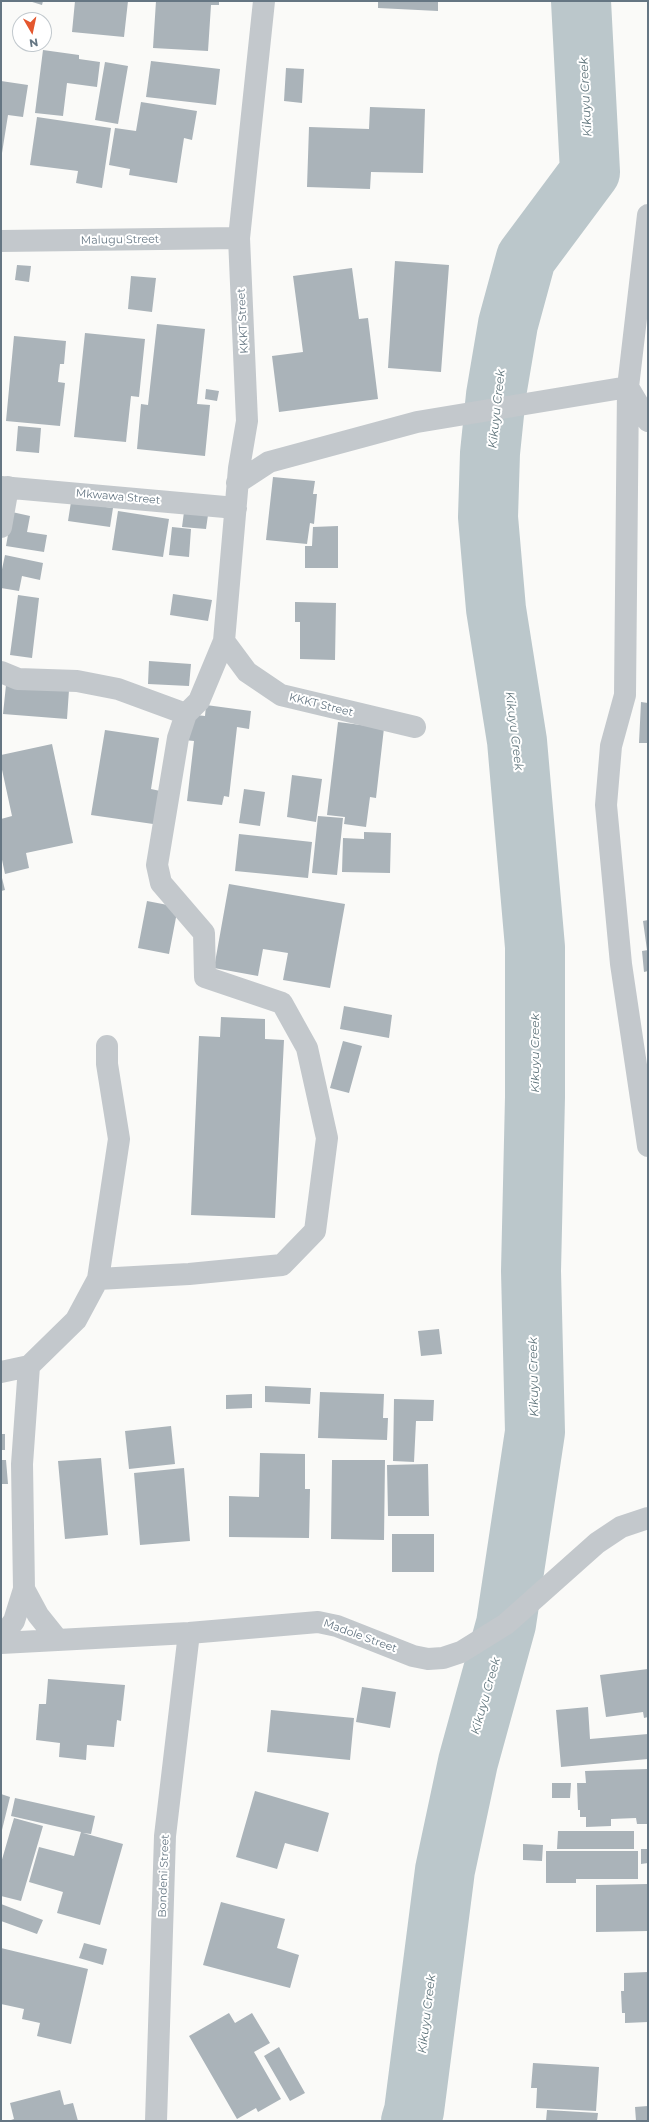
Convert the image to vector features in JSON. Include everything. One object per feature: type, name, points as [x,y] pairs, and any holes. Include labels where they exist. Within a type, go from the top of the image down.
[{"type":"street","name":"KKKT Street","points":[[98,1278],[189,1274],[282,1265],[315,1231],[327,1138],[307,1048],[282,1004],[204,977],[204,933],[161,883],[157,865],[178,738],[186,714],[199,701],[224,641],[237,483],[247,421],[238,238],[264,1]]},
{"type":"street","points":[[648,215],[628,387],[625,695],[611,746],[606,805],[621,964],[648,1146]]},
{"type":"street","name":"Malugu Street","points":[[1,241],[238,238]]},
{"type":"street","points":[[628,387],[648,421]]},
{"type":"street","points":[[237,483],[269,462],[418,422],[628,387]]},
{"type":"street","points":[[1,527],[5,487]]},
{"type":"street","name":"Mkwawa Street","points":[[5,487],[236,508]]},
{"type":"street","name":"KKKT Street","points":[[224,641],[246,672],[281,695],[415,727]]},
{"type":"street","points":[[1,672],[18,679],[77,681],[118,689],[186,714]]},
{"type":"street","points":[[1,1372],[29,1366],[76,1320],[98,1278],[119,1139],[108,1064],[107,1046]]},
{"type":"street","points":[[1,1638],[14,1621],[24,1589],[22,1464],[29,1366]]},
{"type":"street","name":"Madole Street","points":[[1,1643],[189,1633],[318,1622],[337,1626],[414,1656],[428,1659],[443,1658],[461,1652],[506,1624],[597,1543],[622,1527],[648,1518]]},
{"type":"street","points":[[24,1589],[38,1615],[58,1640]]},
{"type":"street","name":"Bondeni Street","points":[[156,2121],[165,1836],[189,1633]]},
{"type":"building","points":[[29,1],[43,1],[42,5]]},
{"type":"building","points":[[75,1],[128,1],[124,37],[72,32]]},
{"type":"building","points":[[156,1],[219,1],[219,5],[211,5],[208,51],[153,48]]},
{"type":"building","points":[[378,1],[438,1],[438,11],[378,8]]},
{"type":"building","points":[[52,51],[79,55],[79,59],[100,62],[97,87],[67,83],[63,116],[35,113],[43,52]]},
{"type":"building","points":[[151,61],[220,69],[216,105],[146,97]]},
{"type":"building","points":[[105,62],[128,66],[118,124],[95,120]]},
{"type":"building","points":[[286,68],[304,69],[302,103],[284,101]]},
{"type":"building","points":[[1,81],[28,85],[23,117],[8,115],[2,153]]},
{"type":"building","points":[[141,102],[197,111],[192,140],[184,138],[177,183],[129,175],[130,169],[109,165],[115,128],[136,131]]},
{"type":"building","points":[[370,107],[425,109],[423,173],[371,172],[370,189],[307,187],[309,127],[369,129]]},
{"type":"building","points":[[37,117],[111,128],[102,188],[76,183],[78,171],[30,165]]},
{"type":"building","points":[[395,261],[449,265],[441,372],[388,368]]},
{"type":"building","points":[[17,265],[31,266],[29,282],[15,280]]},
{"type":"building","points":[[352,268],[359,319],[368,318],[378,399],[279,412],[272,356],[303,352],[293,276]]},
{"type":"building","points":[[131,276],[156,278],[152,312],[128,309]]},
{"type":"building","points":[[157,324],[205,329],[197,404],[210,405],[205,456],[137,449],[141,404],[148,405]]},
{"type":"building","points":[[85,333],[145,339],[139,397],[131,396],[126,442],[74,437]]},
{"type":"building","points":[[14,336],[66,341],[64,364],[60,364],[58,382],[65,383],[60,426],[6,421]]},
{"type":"building","points":[[206,389],[219,391],[217,401],[205,399]]},
{"type":"building","points":[[18,426],[41,428],[39,453],[16,451]]},
{"type":"building","points":[[273,477],[315,481],[313,494],[317,494],[314,524],[310,523],[307,544],[266,540]]},
{"type":"building","points":[[71,502],[113,508],[110,527],[68,521]]},
{"type":"building","points":[[118,511],[169,519],[163,557],[112,550]]},
{"type":"building","points":[[12,512],[30,516],[27,532],[47,535],[44,552],[6,546]]},
{"type":"building","points":[[184,512],[208,515],[206,529],[182,527]]},
{"type":"building","points":[[338,526],[338,568],[305,568],[305,546],[312,546],[313,527]]},
{"type":"building","points":[[172,527],[191,529],[189,557],[169,555]]},
{"type":"building","points":[[5,555],[43,563],[40,580],[22,576],[19,591],[1,588],[1,574]]},
{"type":"building","points":[[173,594],[212,600],[208,621],[170,615]]},
{"type":"building","points":[[18,595],[39,598],[32,658],[10,655]]},
{"type":"building","points":[[295,602],[336,603],[335,660],[300,659],[300,622],[295,622]]},
{"type":"building","points":[[149,661],[191,664],[189,686],[148,684]]},
{"type":"building","points":[[6,685],[69,690],[67,719],[3,714]]},
{"type":"building","points":[[641,702],[648,703],[648,743],[639,743]]},
{"type":"building","points":[[206,705],[251,711],[249,729],[237,727],[229,797],[224,796],[222,805],[187,801],[194,741],[184,740],[187,714],[205,716]]},
{"type":"building","points":[[338,722],[384,728],[376,798],[370,797],[366,827],[344,824],[345,817],[327,815]]},
{"type":"building","points":[[105,730],[159,738],[151,789],[165,792],[160,825],[91,815]]},
{"type":"building","points":[[52,744],[73,843],[26,853],[29,868],[5,874],[1,855],[1,819],[12,816],[1,765],[1,755]]},
{"type":"building","points":[[292,775],[322,779],[316,822],[287,817]]},
{"type":"building","points":[[244,789],[265,792],[260,826],[239,823]]},
{"type":"building","points":[[318,816],[343,818],[337,875],[312,873]]},
{"type":"building","points":[[364,832],[391,833],[390,873],[342,872],[343,838],[364,839]]},
{"type":"building","points":[[239,834],[312,842],[308,878],[235,871]]},
{"type":"building","points":[[1,874],[5,890],[1,891]]},
{"type":"building","points":[[229,884],[345,904],[330,988],[283,980],[288,953],[263,949],[258,976],[214,968]]},
{"type":"building","points":[[147,901],[178,907],[169,954],[138,948]]},
{"type":"building","points":[[648,920],[648,950],[647,950],[643,921]]},
{"type":"building","points":[[648,950],[648,971],[644,972],[642,951]]},
{"type":"building","points":[[344,1006],[392,1015],[389,1038],[340,1029]]},
{"type":"building","points":[[221,1017],[265,1019],[265,1039],[284,1040],[275,1218],[191,1215],[199,1036],[220,1037]]},
{"type":"building","points":[[343,1041],[362,1046],[349,1093],[330,1088]]},
{"type":"building","points":[[439,1329],[442,1354],[421,1356],[418,1331]]},
{"type":"building","points":[[265,1386],[311,1388],[310,1404],[265,1402]]},
{"type":"building","points":[[320,1392],[384,1394],[383,1418],[388,1418],[387,1440],[318,1438]]},
{"type":"building","points":[[252,1394],[252,1408],[226,1409],[226,1395]]},
{"type":"building","points":[[394,1399],[434,1400],[433,1421],[416,1421],[414,1462],[393,1461]]},
{"type":"building","points":[[171,1426],[175,1464],[129,1469],[125,1431]]},
{"type":"building","points":[[1,1434],[5,1434],[5,1450],[1,1450]]},
{"type":"building","points":[[260,1453],[305,1454],[305,1489],[310,1489],[309,1538],[229,1537],[229,1496],[259,1497]]},
{"type":"building","points":[[101,1458],[108,1535],[65,1539],[58,1461]]},
{"type":"building","points":[[1,1460],[6,1460],[8,1484],[1,1484]]},
{"type":"building","points":[[332,1460],[385,1460],[384,1540],[331,1539]]},
{"type":"building","points":[[428,1464],[429,1516],[388,1516],[387,1465]]},
{"type":"building","points":[[184,1468],[190,1541],[140,1545],[134,1473]]},
{"type":"building","points":[[392,1534],[434,1534],[434,1572],[392,1572]]},
{"type":"building","points":[[648,1669],[648,1717],[644,1718],[643,1712],[606,1717],[600,1675]]},
{"type":"building","points":[[48,1679],[125,1685],[121,1721],[117,1720],[114,1747],[87,1745],[86,1760],[59,1757],[60,1743],[36,1740],[39,1704],[46,1704]]},
{"type":"building","points":[[362,1687],[396,1692],[390,1728],[356,1722]]},
{"type":"building","points":[[588,1707],[590,1739],[648,1734],[648,1759],[561,1767],[556,1710]]},
{"type":"building","points":[[271,1710],[354,1718],[350,1760],[267,1752]]},
{"type":"building","points":[[648,1769],[648,1824],[637,1824],[636,1818],[611,1819],[611,1826],[586,1827],[586,1817],[580,1817],[580,1810],[578,1810],[577,1783],[586,1783],[585,1771]]},
{"type":"building","points":[[552,1783],[571,1783],[570,1798],[552,1798]]},
{"type":"building","points":[[255,1791],[329,1813],[318,1852],[285,1843],[277,1869],[236,1857]]},
{"type":"building","points":[[1,1794],[10,1797],[2,1830],[1,1830]]},
{"type":"building","points":[[15,1798],[95,1816],[91,1834],[83,1833],[123,1844],[100,1925],[57,1913],[63,1892],[29,1882],[39,1847],[74,1856],[81,1832],[11,1816]]},
{"type":"building","points":[[14,1818],[43,1826],[21,1901],[1,1896],[1,1863]]},
{"type":"building","points":[[558,1831],[634,1831],[634,1849],[557,1849]]},
{"type":"building","points":[[523,1844],[543,1845],[542,1861],[523,1860]]},
{"type":"building","points":[[641,1849],[648,1849],[648,1863],[641,1864]]},
{"type":"building","points":[[546,1851],[638,1851],[638,1879],[576,1879],[576,1883],[546,1883]]},
{"type":"building","points":[[648,1884],[648,1931],[596,1932],[596,1885]]},
{"type":"building","points":[[221,1902],[285,1919],[277,1948],[299,1955],[290,1988],[203,1965]]},
{"type":"building","points":[[1,1904],[43,1920],[37,1934],[1,1921]]},
{"type":"building","points":[[84,1943],[107,1949],[103,1965],[79,1958]]},
{"type":"building","points":[[1,1948],[88,1969],[71,2044],[37,2036],[40,2023],[22,2019],[24,2009],[1,2004]]},
{"type":"building","points":[[648,1972],[648,2022],[625,2023],[625,2013],[622,2013],[621,1991],[624,1991],[624,1973]]},
{"type":"building","points":[[229,2013],[235,2023],[252,2013],[270,2043],[254,2052],[281,2099],[258,2112],[256,2108],[237,2119],[189,2036]]},
{"type":"building","points":[[279,2047],[305,2093],[290,2101],[264,2056]]},
{"type":"building","points":[[533,2063],[599,2067],[596,2111],[536,2108],[537,2088],[531,2088]]},
{"type":"building","points":[[60,2090],[64,2105],[73,2103],[78,2121],[8,2121],[14,2119],[10,2103]]},
{"type":"building","points":[[648,2106],[648,2121],[636,2121],[635,2107]]},
{"type":"building","points":[[547,2110],[598,2113],[597,2121],[546,2121]]},
{"type":"waterway","name":"Kikuyu Creek","points":[[411,2121],[414,2111],[445,1870],[468,1762],[506,1624],[535,1432],[531,1271],[535,1097],[535,947],[517,741],[496,609],[488,517],[490,453],[496,395],[508,324],[526,258],[590,172],[581,1]]}]
